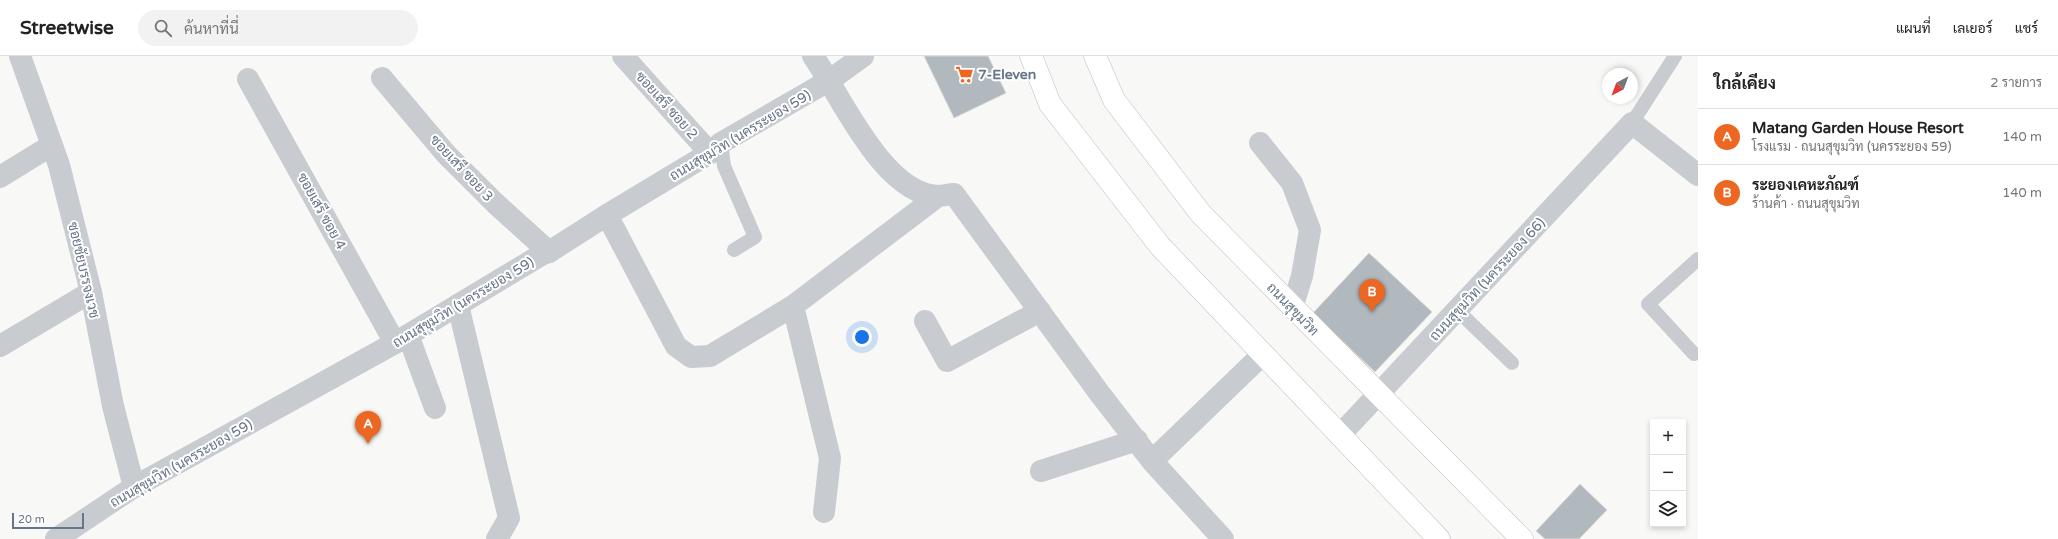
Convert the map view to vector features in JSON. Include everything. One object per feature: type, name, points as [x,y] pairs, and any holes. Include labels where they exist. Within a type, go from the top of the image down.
[{"type":"main road","points":[[1031,56],[1050,104],[1160,246],[1262,355],[1439,539]]},
{"type":"main road","name":"ถนนสุขุมวิท","points":[[1095,56],[1114,100],[1201,214],[1292,308],[1522,539]]},
{"type":"street","name":"ซอยชัยบรรจงเวช","points":[[20,56],[59,165],[91,292],[113,406],[134,487]]},
{"type":"street","name":"ซอยเสรี ซอย 2","points":[[623,56],[716,148]]},
{"type":"street","points":[[813,56],[830,80],[860,132],[889,170],[910,186],[938,196],[954,194],[1100,394],[1152,461],[1223,539]]},
{"type":"street","name":"ถนนสุขุมวิท (นครระยอง 59)","points":[[56,539],[134,487],[402,339],[549,252],[716,148],[830,80],[863,56]]},
{"type":"street","name":"ซอยเสรี ซอย 3","points":[[382,78],[446,154],[495,203],[549,252]]},
{"type":"street","name":"ซอยเสรี ซอย 4","points":[[248,79],[402,339],[435,408]]},
{"type":"street","points":[[1632,123],[1698,175]]},
{"type":"street","name":"ถนนสุขุมวิท (นครระยอง 66)","points":[[1340,435],[1458,311],[1632,123]]},
{"type":"street","points":[[1260,143],[1292,183],[1310,230],[1302,276],[1292,308]]},
{"type":"street","points":[[0,177],[52,145]]},
{"type":"street","points":[[607,215],[676,346],[691,357],[710,356],[793,306],[938,196]]},
{"type":"street","points":[[0,346],[91,292]]},
{"type":"street","points":[[458,305],[509,518],[496,539]]},
{"type":"street","points":[[793,306],[830,458],[824,512]]},
{"type":"street","points":[[925,321],[947,361],[1040,311]]},
{"type":"street","points":[[1152,461],[1262,355]]},
{"type":"street","points":[[1041,470],[1136,440]]},
{"type":"lane","points":[[1632,123],[1675,56]]},
{"type":"lane","points":[[716,148],[755,237],[734,250]]},
{"type":"lane","points":[[1694,354],[1648,304],[1697,261]]},
{"type":"lane","points":[[1458,311],[1512,364]]},
{"type":"building","name":"7-Eleven","points":[[924,56],[988,56],[1006,93],[954,118]]},
{"type":"building","points":[[1369,253],[1432,312],[1375,372],[1313,313]]},
{"type":"building","points":[[1580,484],[1607,510],[1579,539],[1545,539],[1536,531]]},
{"type":"place","name":"7-Eleven","points":[[965,74]]},
{"type":"place","name":"ระยองเคหะภัณฑ์","points":[[1372,312]]},
{"type":"place","name":"Matang Garden House Resort","points":[[368,444]]}]
